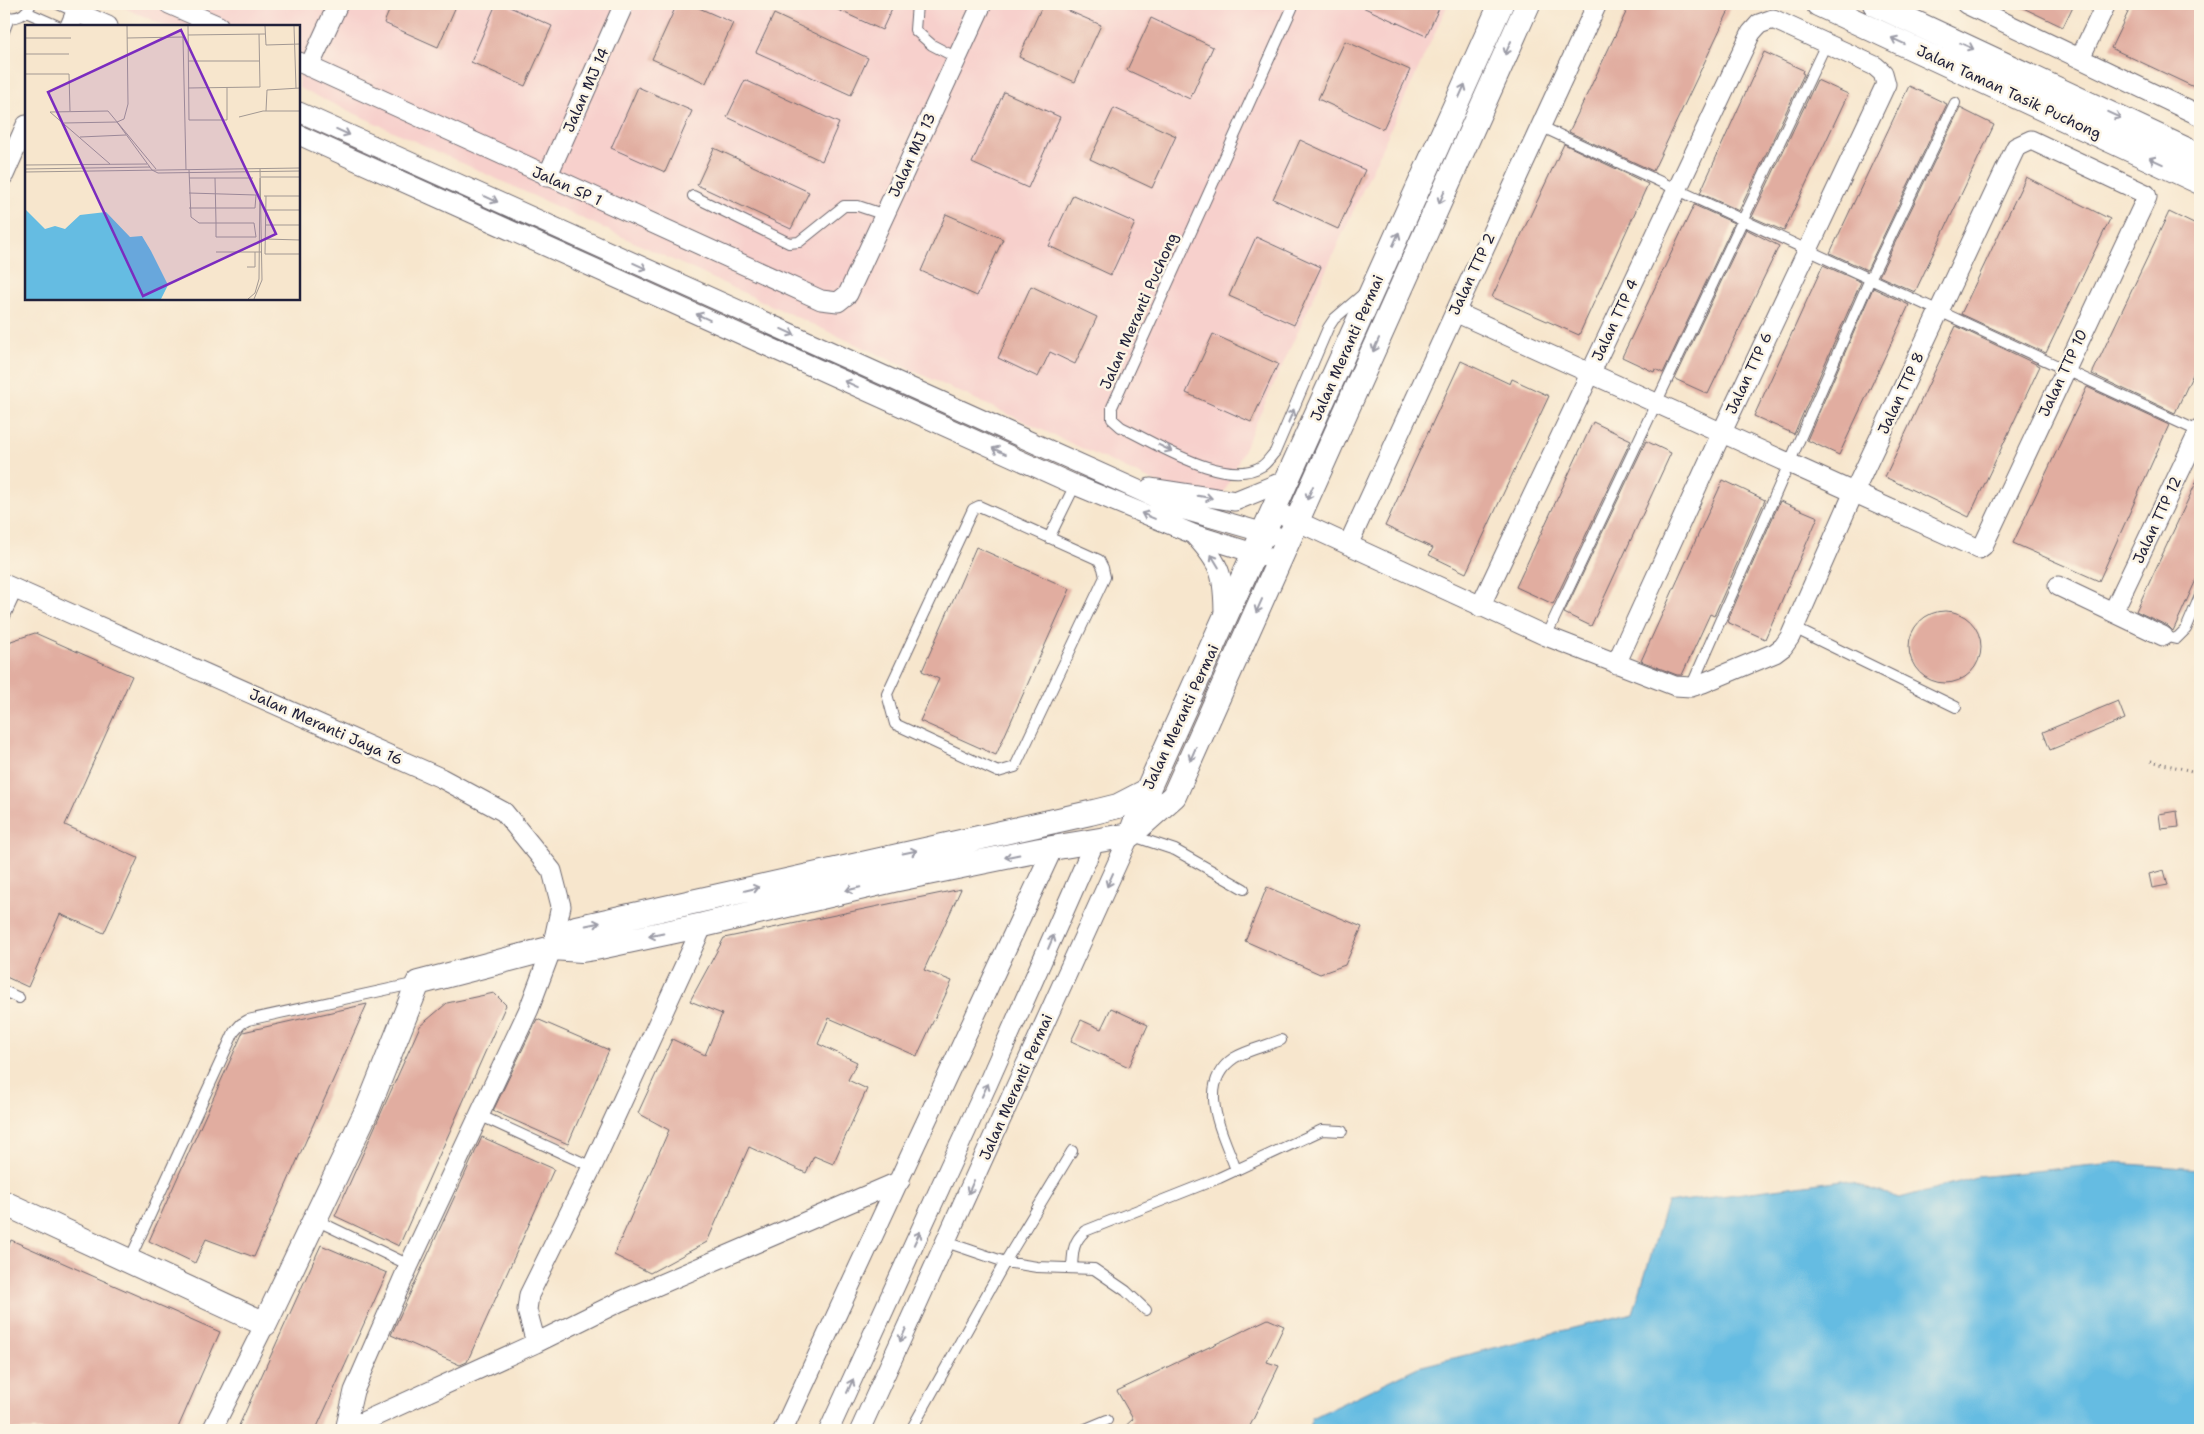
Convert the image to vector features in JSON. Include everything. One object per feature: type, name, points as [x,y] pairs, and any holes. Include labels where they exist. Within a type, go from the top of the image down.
[{"type":"street","points":[[169,4],[217,25]]},
{"type":"street","points":[[304,65],[338,4]]},
{"type":"street","name":"Jalan MJ 14","points":[[547,177],[624,4]]},
{"type":"street","name":"Jalan MJ 13","points":[[838,302],[848,294],[982,4]]},
{"type":"street","name":"Jalan Meranti Permai","points":[[860,1430],[1130,835],[1147,791],[1224,626],[1501,4]]},
{"type":"street","points":[[212,1430],[316,1220],[368,1108],[418,983],[552,948],[582,950],[595,948],[703,925],[893,880],[1053,848],[1130,835],[1174,796],[1528,4]]},
{"type":"street","name":"Jalan TTP 2","points":[[1348,545],[1597,4]]},
{"type":"street","name":"Jalan Taman Tasik Puchong","points":[[1818,4],[2200,182]]},
{"type":"street","name":"Jalan Taman Tasik Puchong","points":[[1875,4],[2200,156]]},
{"type":"street","points":[[1966,4],[2200,116]]},
{"type":"street","points":[[2080,58],[2106,4]]},
{"type":"street","points":[[73,19],[103,25]]},
{"type":"street","name":"Jalan TTP 4","points":[[1480,607],[1751,33],[1759,24],[1773,19],[1826,44]]},
{"type":"street","name":"Jalan TTP 6","points":[[1616,664],[1722,432],[1886,84],[1883,73],[1875,66],[1826,44]]},
{"type":"street","name":"Jalan SP 1","points":[[304,65],[821,300],[838,302]]},
{"type":"street","points":[[2038,105],[2048,84]]},
{"type":"street","points":[[300,112],[1260,544]]},
{"type":"street","points":[[4,175],[25,127]]},
{"type":"street","points":[[300,135],[1075,485],[1193,534],[1260,544],[1288,541],[1348,545],[1546,636],[1675,686],[1691,687]]},
{"type":"street","name":"Jalan TTP 8","points":[[1691,687],[1775,653],[1784,647],[1854,492],[2016,147],[2024,141],[2031,140],[2144,191],[2147,197]]},
{"type":"street","name":"Jalan TTP 10","points":[[1854,492],[1979,549],[2147,197]]},
{"type":"street","points":[[1455,312],[1854,492]]},
{"type":"street","name":"Jalan TTP 12","points":[[2113,612],[2200,431]]},
{"type":"street","points":[[1122,483],[1234,501],[1289,478]]},
{"type":"street","points":[[1275,511],[1288,541]]},
{"type":"street","points":[[1193,534],[1218,565],[1224,584],[1224,626]]},
{"type":"street","points":[[2058,586],[2163,636]]},
{"type":"street","name":"Jalan Meranti Jaya 16","points":[[10,587],[441,778],[504,812],[552,871],[561,906],[552,948],[529,1009],[409,1265],[354,1391],[345,1430]]},
{"type":"street","points":[[552,948],[576,928],[1090,813],[1118,806],[1147,791]]},
{"type":"street","name":"Jalan Meranti Permai","points":[[829,1430],[988,1083],[1095,841]]},
{"type":"street","points":[[783,1430],[900,1182],[1053,848]]},
{"type":"street","points":[[536,1343],[527,1310],[529,1295],[592,1167],[703,925]]},
{"type":"street","points":[[345,1430],[536,1343],[619,1302],[900,1182]]},
{"type":"street","points":[[4,1203],[265,1324]]},
{"type":"lane","points":[[58,4],[73,19]]},
{"type":"lane","points":[[917,4],[915,30],[932,45],[957,58]]},
{"type":"lane","name":"Jalan Meranti Puchong","points":[[1294,4],[1112,407],[1112,419],[1121,427],[1220,472],[1247,472],[1263,466],[1275,452],[1328,328],[1334,319],[1376,284]]},
{"type":"lane","points":[[4,31],[7,17],[20,16],[29,8],[56,25]]},
{"type":"lane","points":[[1546,636],[1826,44]]},
{"type":"lane","points":[[1691,687],[1870,279],[1955,103]]},
{"type":"lane","points":[[1540,126],[2200,431]]},
{"type":"lane","points":[[692,196],[789,243],[799,242],[844,206],[858,206],[885,215]]},
{"type":"lane","points":[[1049,538],[1075,485]]},
{"type":"lane","points":[[979,506],[1049,538],[1098,560],[1103,568],[1105,577],[1015,767],[998,772],[895,724],[887,694],[973,509],[979,506]]},
{"type":"lane","points":[[4,618],[10,587]]},
{"type":"lane","points":[[2163,636],[2176,639],[2183,634],[2200,596]]},
{"type":"lane","points":[[1794,628],[1956,708]]},
{"type":"lane","points":[[1130,835],[1175,850],[1244,889]]},
{"type":"lane","points":[[129,1261],[234,1032],[240,1024],[248,1020],[418,983]]},
{"type":"lane","points":[[4,991],[20,998]]},
{"type":"lane","points":[[1236,1170],[1214,1108],[1212,1096],[1214,1084],[1224,1068],[1235,1058],[1281,1040]]},
{"type":"lane","points":[[479,1115],[592,1167]]},
{"type":"lane","points":[[1072,1267],[1073,1248],[1078,1238],[1085,1231],[1236,1170],[1322,1130],[1342,1131]]},
{"type":"lane","points":[[911,1430],[1005,1262],[1072,1151]]},
{"type":"lane","points":[[316,1220],[409,1265]]},
{"type":"lane","points":[[946,1242],[1005,1262],[1037,1267],[1094,1269],[1126,1292],[1146,1310]]},
{"type":"lane","points":[[1082,1430],[1107,1420]]},
{"type":"path","points":[[2151,761],[2200,773]]},
{"type":"shaded area","points":[[116,4],[1448,4],[1216,510],[300,88],[300,25],[163,25]]},
{"type":"water","points":[[2113,1163],[2200,1169],[2200,1430],[1308,1430],[1312,1418],[1418,1367],[1633,1313],[1667,1203],[1843,1180],[1900,1198],[1977,1177]]},
{"type":"building","points":[[392,4],[457,4],[438,47],[384,23]]},
{"type":"building","points":[[496,4],[503,4],[552,26],[525,86],[471,62]]},
{"type":"building","points":[[677,4],[690,4],[733,23],[706,83],[652,59]]},
{"type":"building","points":[[825,4],[894,4],[882,30]]},
{"type":"building","points":[[1043,4],[1053,4],[1101,25],[1075,82],[1019,57]]},
{"type":"building","points":[[1356,4],[1441,4],[1426,36]]},
{"type":"building","points":[[1630,4],[1732,4],[1653,171],[1569,132]]},
{"type":"building","points":[[2015,4],[2074,4],[2063,27]]},
{"type":"building","points":[[2132,4],[2200,4],[2200,79],[2196,88],[2111,48]]},
{"type":"building","points":[[774,14],[868,58],[851,95],[756,52]]},
{"type":"building","points":[[1151,18],[1213,47],[1190,99],[1127,70]]},
{"type":"building","points":[[1345,41],[1410,70],[1383,129],[1318,99]]},
{"type":"building","points":[[1764,52],[1803,70],[1802,73],[1804,74],[1739,211],[1700,193]]},
{"type":"building","points":[[745,80],[839,123],[822,161],[727,117]]},
{"type":"building","points":[[1817,80],[1848,94],[1784,231],[1752,217]]},
{"type":"building","points":[[1909,86],[1947,104],[1867,270],[1830,253]]},
{"type":"building","points":[[638,87],[692,111],[665,172],[611,148]]},
{"type":"building","points":[[1004,92],[1060,117],[1028,188],[972,163]]},
{"type":"building","points":[[1114,108],[1176,136],[1152,188],[1090,159]]},
{"type":"building","points":[[1960,108],[1994,125],[1915,292],[1879,276]]},
{"type":"building","points":[[1300,140],[1365,170],[1338,229],[1273,199]]},
{"type":"building","points":[[1564,144],[1648,184],[1579,335],[1492,297]]},
{"type":"building","points":[[714,148],[809,192],[791,229],[697,185]]},
{"type":"building","points":[[2026,177],[2110,219],[2046,353],[1961,314]]},
{"type":"building","points":[[1073,195],[1135,223],[1111,275],[1049,246]]},
{"type":"building","points":[[1694,205],[1734,223],[1663,373],[1655,369],[1654,372],[1622,357]]},
{"type":"building","points":[[2169,212],[2200,227],[2200,359],[2175,413],[2092,374]]},
{"type":"building","points":[[946,214],[1003,239],[977,296],[921,271]]},
{"type":"building","points":[[1746,229],[1779,246],[1708,394],[1675,379]]},
{"type":"building","points":[[1256,237],[1321,267],[1294,325],[1229,296]]},
{"type":"building","points":[[1823,265],[1861,282],[1794,434],[1754,416]]},
{"type":"building","points":[[1031,286],[1097,317],[1075,364],[1050,352],[1038,377],[998,358]]},
{"type":"building","points":[[1873,288],[1909,305],[1839,455],[1807,440]]},
{"type":"building","points":[[1956,326],[2040,366],[1969,517],[1885,477]]},
{"type":"building","points":[[1213,334],[1278,364],[1251,422],[1186,393]]},
{"type":"building","points":[[1461,361],[1510,384],[1512,379],[1549,396],[1466,573],[1429,555],[1433,548],[1385,526]]},
{"type":"building","points":[[2087,387],[2169,425],[2099,581],[2013,543]]},
{"type":"building","points":[[1593,422],[1631,440],[1553,604],[1516,587]]},
{"type":"building","points":[[1646,441],[1671,453],[1591,626],[1564,613]]},
{"type":"building","points":[[2200,474],[2200,571],[2173,631],[2168,626],[2136,611]]},
{"type":"building","points":[[1723,480],[1765,500],[1714,616],[1710,614],[1682,675],[1677,675],[1641,661]]},
{"type":"building","points":[[1780,501],[1818,517],[1765,639],[1727,622]]},
{"type":"building","points":[[976,547],[1070,589],[996,755],[920,721],[939,679],[922,671]]},
{"type":"building","points":[[1945,611],[1965,617],[1975,627],[1981,647],[1975,667],[1965,677],[1945,683],[1925,677],[1915,667],[1909,647],[1915,627],[1925,617]]},
{"type":"building","points":[[35,633],[132,676],[65,825],[138,858],[104,933],[60,914],[28,987],[4,976],[4,657],[11,641]]},
{"type":"building","points":[[2118,701],[2125,719],[2050,750],[2043,732]]},
{"type":"building","points":[[2177,811],[2179,827],[2161,829],[2159,814]]},
{"type":"building","points":[[2164,870],[2168,885],[2152,888],[2149,874]]},
{"type":"building","points":[[1267,887],[1362,927],[1345,965],[1320,974],[1245,941]]},
{"type":"building","points":[[961,889],[924,970],[952,981],[917,1056],[829,1018],[818,1044],[857,1062],[848,1080],[867,1089],[833,1164],[814,1156],[806,1173],[749,1147],[707,1242],[650,1273],[614,1255],[669,1130],[638,1113],[672,1039],[705,1055],[722,1014],[690,1001],[724,938]]},
{"type":"building","points":[[494,993],[506,1005],[399,1246],[335,1216],[420,1026],[447,1003]]},
{"type":"building","points":[[367,1004],[254,1257],[206,1239],[195,1263],[149,1241],[243,1032]]},
{"type":"building","points":[[1111,1008],[1148,1025],[1129,1067],[1071,1041],[1081,1020],[1101,1029]]},
{"type":"building","points":[[537,1019],[609,1050],[568,1144],[493,1111]]},
{"type":"building","points":[[482,1137],[554,1169],[467,1362],[460,1365],[391,1335]]},
{"type":"building","points":[[11,1240],[220,1332],[177,1430],[4,1430],[4,1257]]},
{"type":"building","points":[[321,1245],[387,1273],[317,1427],[310,1430],[237,1430]]},
{"type":"building","points":[[1268,1319],[1284,1326],[1267,1362],[1279,1366],[1248,1430],[1121,1430],[1133,1419],[1117,1391]]}]
